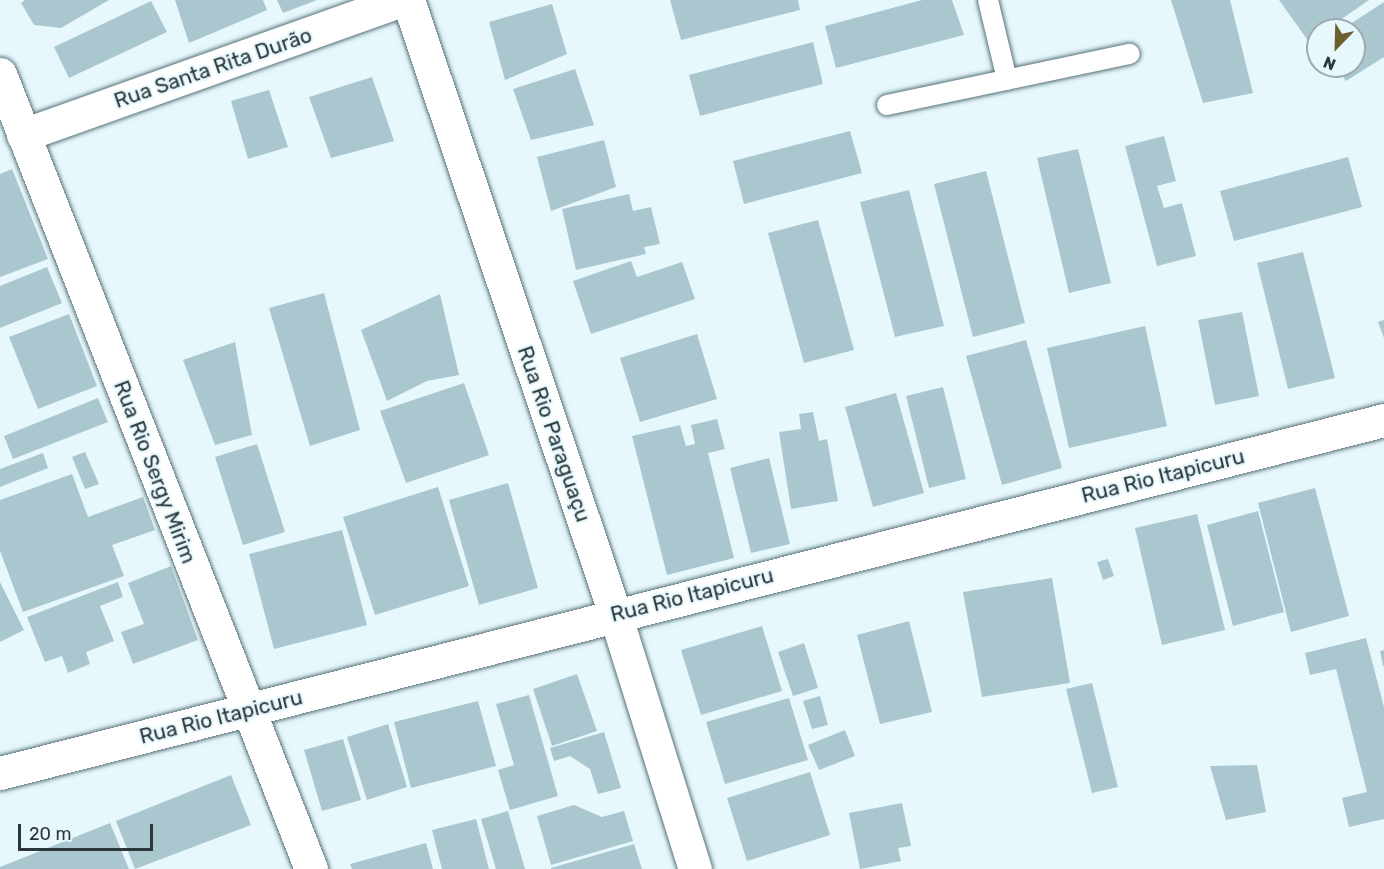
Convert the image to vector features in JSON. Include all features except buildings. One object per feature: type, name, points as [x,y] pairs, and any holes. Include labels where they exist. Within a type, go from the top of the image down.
[{"type":"street","name":"Rua Santa Rita Durão","points":[[23,135],[403,0]]},
{"type":"street","name":"Rua Rio Paraguaçu","points":[[408,0],[615,614],[696,869]]},
{"type":"street","name":"Rua Rio Sergy Mirim","points":[[0,74],[311,869]]},
{"type":"street","name":"Rua Rio Itapicuru","points":[[0,773],[249,711],[615,614],[1384,420]]},
{"type":"lane","points":[[988,0],[1007,80]]},
{"type":"lane","points":[[887,105],[1130,54]]}]
